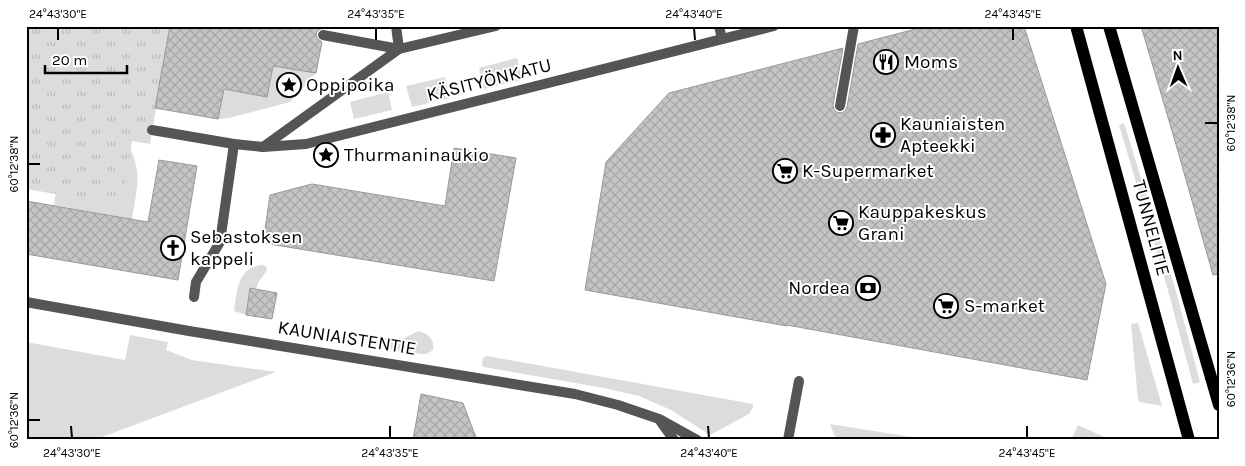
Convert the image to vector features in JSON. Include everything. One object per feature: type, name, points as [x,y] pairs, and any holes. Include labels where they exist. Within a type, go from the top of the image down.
[{"type":"main road","name":"TUNNELITIE","points":[[1076,26],[1189,440]]},
{"type":"main road","name":"TUNNELITIE","points":[[1109,26],[1219,405]]},
{"type":"street","points":[[396,26],[399,49]]},
{"type":"street","points":[[264,147],[399,49],[496,26]]},
{"type":"street","points":[[719,26],[722,39]]},
{"type":"street","name":"KÄSITYÖNKATU","points":[[152,130],[234,144],[264,147],[306,144],[774,26]]},
{"type":"street","points":[[840,106],[854,26]]},
{"type":"street","points":[[323,35],[399,49]]},
{"type":"street","points":[[194,297],[196,282],[220,242],[234,144]]},
{"type":"street","name":"KAUNIAISTENTIE","points":[[26,302],[189,331],[575,394],[618,404],[659,419],[697,440]]},
{"type":"street","points":[[788,440],[798,381]]},
{"type":"street","points":[[659,419],[674,440]]},
{"type":"green space","points":[[26,26],[170,26],[150,144],[132,141],[122,205],[26,189]]},
{"type":"green space","points":[[517,58],[522,80],[484,89],[479,68]]},
{"type":"green space","points":[[273,66],[316,73],[290,102],[229,118],[218,119],[224,89],[267,97]]},
{"type":"green space","points":[[445,77],[450,98],[412,107],[406,86]]},
{"type":"green space","points":[[388,92],[392,110],[354,119],[350,102]]},
{"type":"green space","points":[[1124,123],[1175,288],[1200,382],[1193,384],[1166,283],[1119,125]]},
{"type":"green space","points":[[130,149],[134,158],[137,175],[137,192],[132,219],[54,205],[60,167]]},
{"type":"green space","points":[[266,266],[267,270],[256,289],[250,288],[246,315],[234,311],[238,289],[243,276],[253,267]]},
{"type":"green space","points":[[1138,323],[1162,406],[1138,400],[1131,324]]},
{"type":"green space","points":[[418,331],[425,333],[432,340],[433,350],[427,354],[367,345],[368,335],[391,339],[404,338]]},
{"type":"green space","points":[[130,335],[168,342],[166,350],[192,360],[276,372],[94,440],[26,440],[26,342],[125,360]]},
{"type":"green space","points":[[487,356],[753,404],[753,407],[749,414],[710,435],[671,410],[639,396],[484,367],[482,365],[483,358]]},
{"type":"green space","points":[[830,424],[930,440],[841,440],[834,435]]},
{"type":"green space","points":[[1078,425],[1111,440],[1071,440]]},
{"type":"building","points":[[170,26],[325,26],[316,33],[317,38],[322,42],[316,73],[273,66],[267,97],[224,89],[218,119],[155,108]]},
{"type":"building","name":"Kauppakeskus Grani","points":[[927,26],[1024,26],[1106,284],[1087,380],[585,290],[606,162],[669,93],[843,48],[833,105],[836,112],[842,113],[847,107],[858,44]]},
{"type":"building","points":[[1141,26],[1219,26],[1219,274],[1213,275]]},
{"type":"building","points":[[454,148],[516,158],[494,281],[263,243],[270,195],[312,184],[445,206]]},
{"type":"building","points":[[159,160],[197,166],[178,280],[26,254],[26,201],[148,222]]},
{"type":"building","points":[[250,288],[277,293],[272,319],[246,315]]},
{"type":"building","points":[[421,394],[463,403],[477,440],[413,440]]},
{"type":"place","name":"Moms","points":[[886,62]]},
{"type":"place","name":"Oppipoika","points":[[289,85]]},
{"type":"place","name":"Kauniaisten Apteekki","points":[[883,135]]},
{"type":"place","name":"Thurmaninaukio","points":[[326,155]]},
{"type":"place","name":"K-Supermarket","points":[[785,171]]},
{"type":"place","name":"Kauppakeskus Grani","points":[[841,223]]},
{"type":"place","name":"Sebastoksen kappeli","points":[[173,248]]},
{"type":"place","name":"Nordea","points":[[868,288]]},
{"type":"place","name":"S-market","points":[[946,306]]}]
